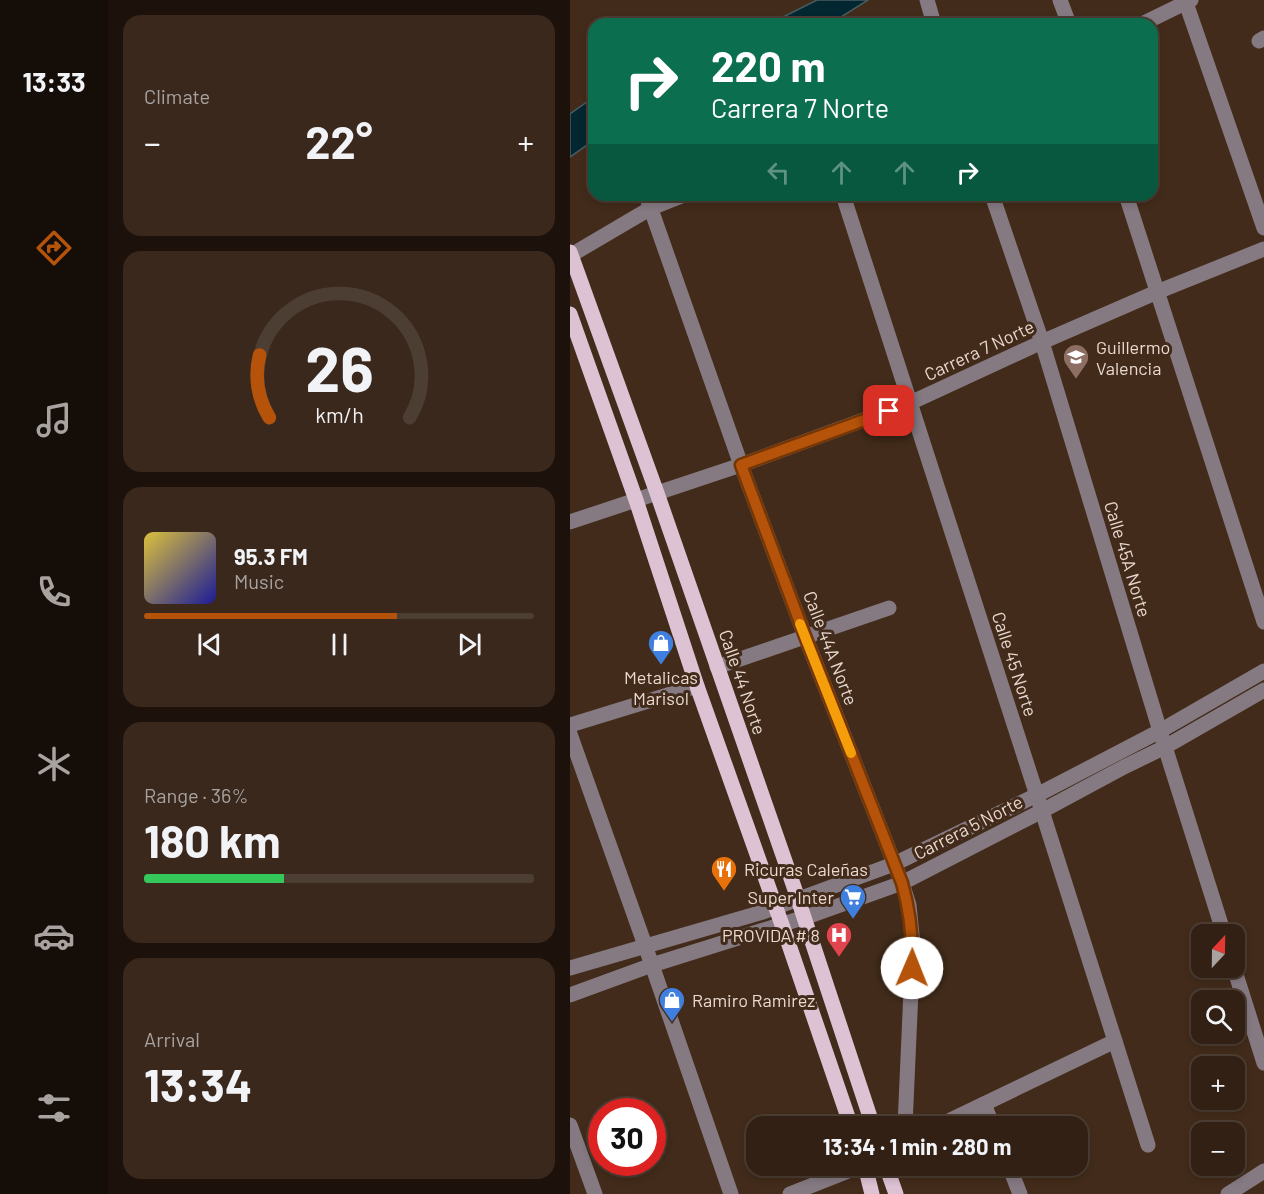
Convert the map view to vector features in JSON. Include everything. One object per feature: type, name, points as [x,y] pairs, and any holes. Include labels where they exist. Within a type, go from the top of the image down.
[{"type":"main road","name":"Calle 44 Norte","points":[[570,253],[657,493],[804,917],[870,1116]]},
{"type":"main road","points":[[570,314],[848,1116]]},
{"type":"main road","points":[[866,1176],[872,1194]]},
{"type":"main road","points":[[890,1176],[896,1194]]},
{"type":"street","points":[[927,0],[932,18]]},
{"type":"street","points":[[1060,0],[1067,18]]},
{"type":"street","points":[[1154,18],[1187,1],[1264,228]]},
{"type":"street","points":[[570,253],[648,201]]},
{"type":"street","name":"Calle 44A Norte","points":[[648,201],[741,465],[909,905],[913,945],[905,1116]]},
{"type":"street","name":"Calle 45 Norte","points":[[845,201],[1148,1145]]},
{"type":"street","name":"Calle 45A Norte","points":[[994,201],[1042,342],[1221,924]]},
{"type":"street","points":[[1128,201],[1264,622]]},
{"type":"street","name":"Carrera 7 Norte","points":[[570,522],[741,465],[910,403],[1042,342],[1264,249]]},
{"type":"street","points":[[717,667],[889,608]]},
{"type":"street","name":"Carrera 5 Norte","points":[[570,968],[775,908],[894,864],[1037,795],[1160,731],[1264,671]]},
{"type":"street","points":[[570,725],[697,686]]},
{"type":"street","name":"Carrera 5 Norte","points":[[570,995],[652,965],[782,925],[902,883],[1165,747],[1264,690]]},
{"type":"street","points":[[570,734],[731,1194]]},
{"type":"street","points":[[1237,978],[1264,1063]]},
{"type":"street","points":[[959,1116],[1115,1041]]},
{"type":"street","points":[[984,1104],[989,1116]]},
{"type":"street","points":[[570,1125],[595,1194]]},
{"type":"street","points":[[1228,1194],[1264,1172]]},
{"type":"street","points":[[790,1194],[837,1176]]},
{"type":"street","points":[[1013,1176],[1020,1194]]},
{"type":"water","points":[[817,0],[868,0],[840,18],[781,18]]},
{"type":"water","points":[[588,101],[588,144],[570,157],[570,114]]},
{"type":"slow traffic","points":[[800,624],[851,753]]},
{"type":"place","name":"Guillermo Valencia","points":[[1076,380]]},
{"type":"place","name":"Metalicas Marisol","points":[[661,666]]},
{"type":"place","name":"Ricuras Caleñas","points":[[724,892]]},
{"type":"place","name":"Super Inter","points":[[853,920]]},
{"type":"place","name":"PROVIDA # 8","points":[[839,958]]},
{"type":"place","name":"Ramiro Ramirez","points":[[672,1023]]},
{"type":"route","points":[[889,411],[741,465],[902,883],[909,905],[913,945],[912,968]]}]
